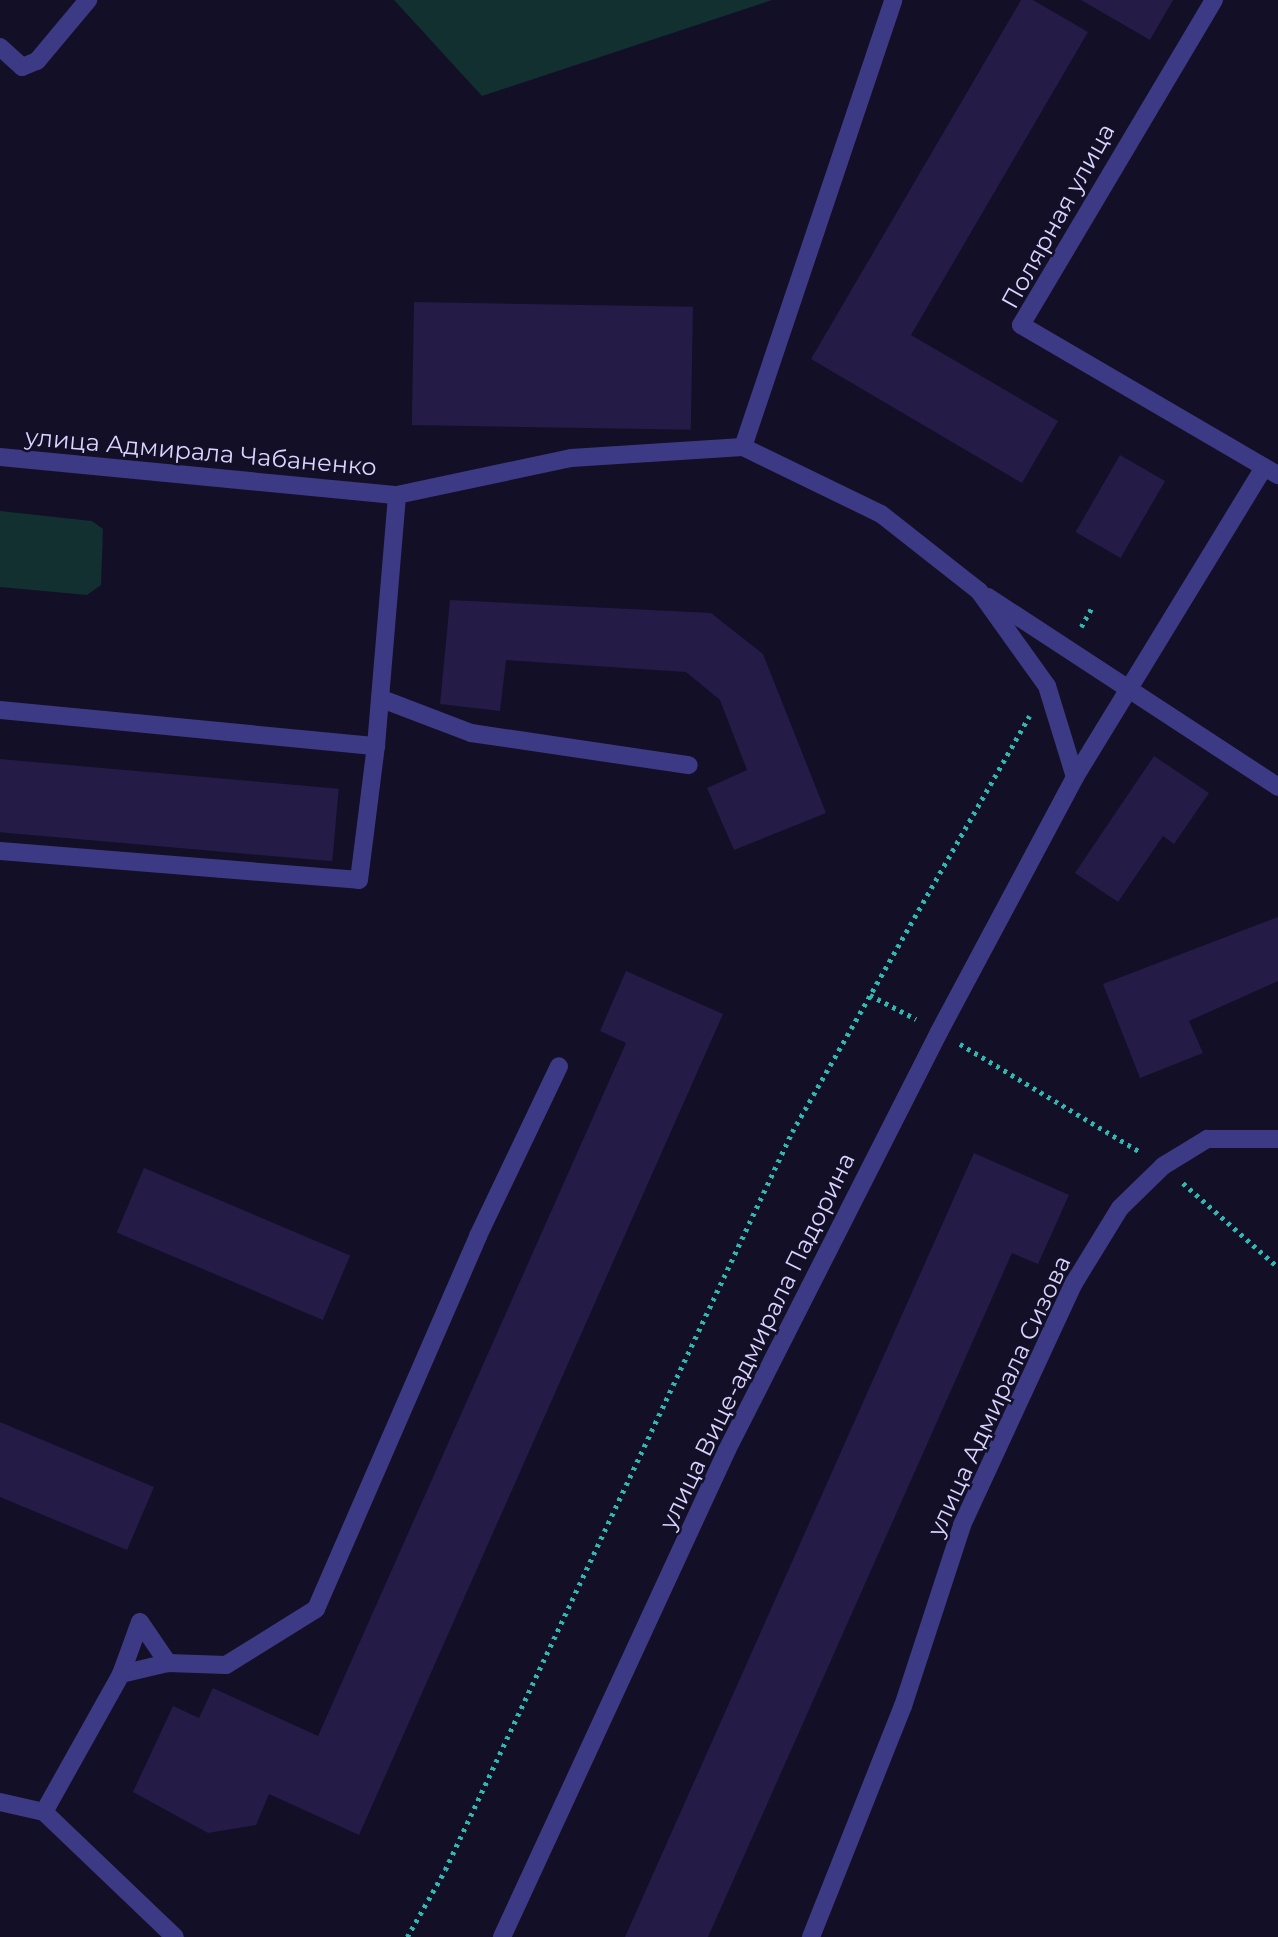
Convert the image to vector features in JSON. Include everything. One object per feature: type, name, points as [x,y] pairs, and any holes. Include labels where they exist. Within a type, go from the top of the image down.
[{"type":"street","points":[[0,47],[22,67],[37,61],[88,0]]},
{"type":"street","points":[[743,447],[894,0]]},
{"type":"street","name":"Полярная улица","points":[[1075,777],[1271,471],[1021,325],[1214,0]]},
{"type":"street","name":"улица Адмирала Чабаненко","points":[[0,457],[397,495],[570,458],[743,447],[881,514],[979,591],[1130,688]]},
{"type":"street","name":"улица Адмирала Чабаненко","points":[[0,851],[359,880],[382,699],[397,495]]},
{"type":"street","name":"улица Адмирала Чабаненко","points":[[979,591],[1046,686],[1075,777]]},
{"type":"street","points":[[1130,688],[1278,787]]},
{"type":"street","points":[[382,699],[471,733],[689,765]]},
{"type":"street","points":[[0,710],[376,746]]},
{"type":"street","name":"улица Вице-адмирала Падорина","points":[[502,1937],[727,1450],[939,1032],[1075,777]]},
{"type":"street","points":[[121,1674],[168,1663],[226,1665],[316,1609],[478,1236],[559,1066]]},
{"type":"street","name":"улица Адмирала Сизова","points":[[811,1937],[903,1706],[967,1513],[1074,1283],[1120,1208],[1163,1166],[1208,1139],[1278,1139]]},
{"type":"street","points":[[44,1812],[121,1674],[140,1622],[168,1663]]},
{"type":"street","points":[[0,1802],[44,1812],[175,1937]]},
{"type":"path","points":[[1068,650],[1091,610]]},
{"type":"path","points":[[407,1937],[457,1845],[792,1132],[1046,686]]},
{"type":"path","points":[[870,995],[939,1032],[1163,1166],[1278,1267]]},
{"type":"green space","points":[[394,0],[772,0],[482,96]]},
{"type":"green space","points":[[0,511],[92,521],[103,529],[101,585],[87,595],[0,587]]},
{"type":"building","points":[[1021,0],[1033,0],[1088,32],[911,335],[1058,421],[1022,483],[811,359]]},
{"type":"building","points":[[1081,0],[1173,0],[1150,40]]},
{"type":"building","points":[[414,302],[693,307],[691,430],[412,425]]},
{"type":"building","points":[[1120,455],[1165,481],[1121,558],[1076,532]]},
{"type":"building","points":[[450,600],[711,613],[763,654],[826,813],[734,850],[707,788],[747,770],[720,700],[686,672],[506,660],[500,711],[440,704]]},
{"type":"building","points":[[1154,756],[1209,793],[1174,844],[1163,836],[1118,902],[1075,873]]},
{"type":"building","points":[[0,759],[339,789],[332,861],[0,832]]},
{"type":"building","points":[[1278,917],[1278,981],[1189,1021],[1203,1053],[1140,1078],[1103,984]]},
{"type":"building","points":[[626,971],[723,1014],[359,1835],[269,1794],[256,1825],[208,1833],[133,1792],[173,1706],[199,1718],[213,1688],[318,1736],[626,1043],[600,1031]]},
{"type":"building","points":[[974,1153],[1069,1195],[1038,1264],[1012,1253],[708,1937],[625,1937]]},
{"type":"building","points":[[144,1168],[350,1256],[323,1320],[117,1232]]},
{"type":"building","points":[[0,1422],[154,1487],[127,1550],[0,1497]]}]
